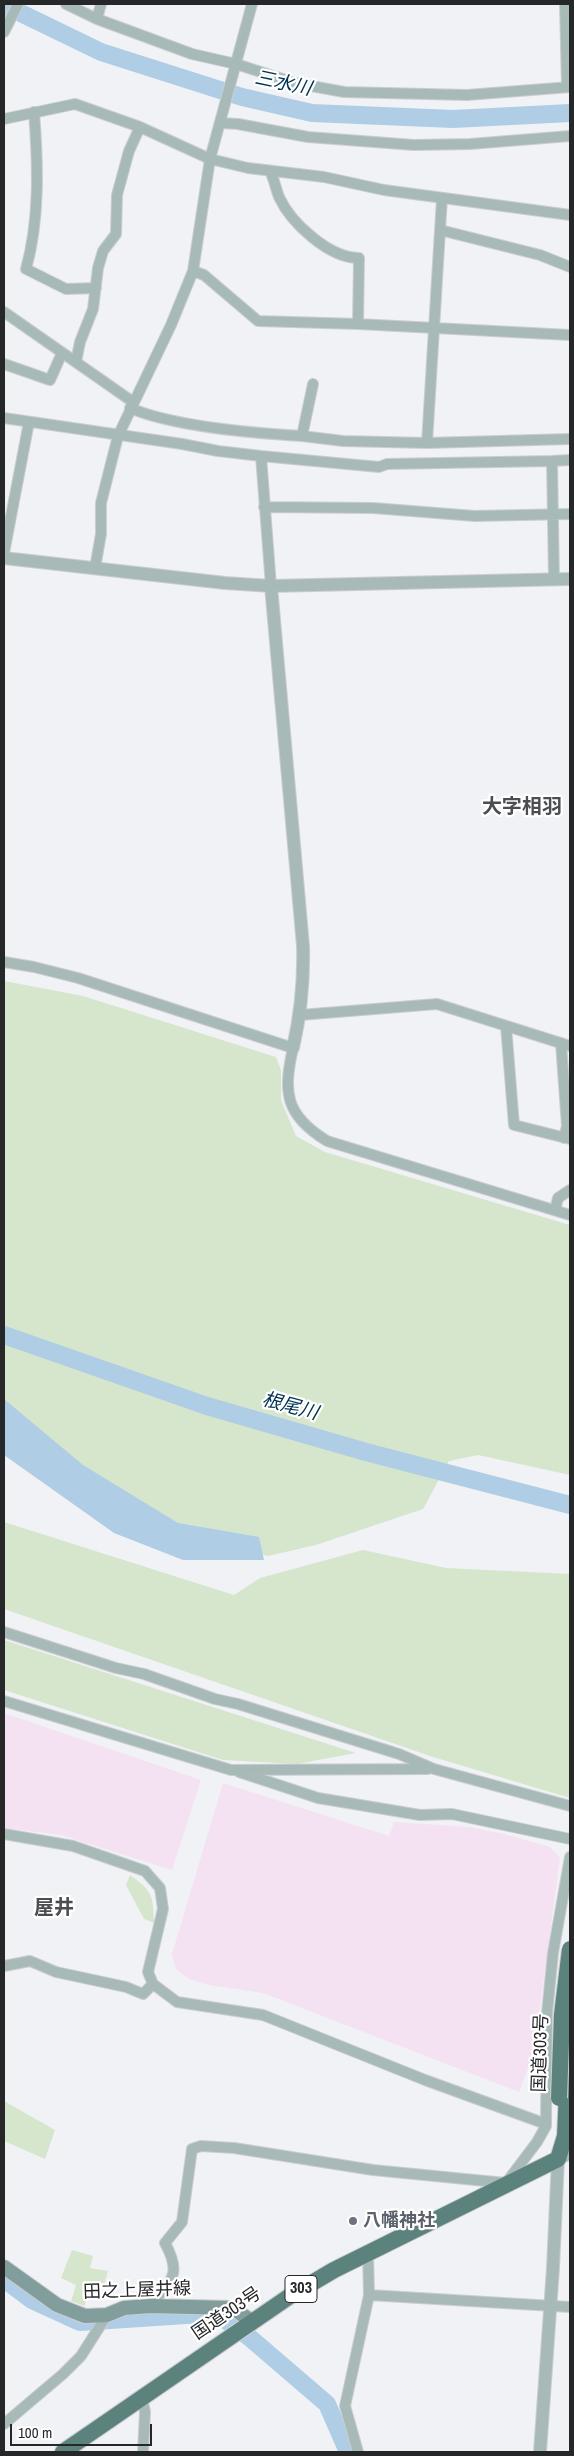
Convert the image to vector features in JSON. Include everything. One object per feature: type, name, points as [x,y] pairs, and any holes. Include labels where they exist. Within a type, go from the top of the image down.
[{"type":"highway","name":"国道303号","points":[[562,1952],[563,2098]]},
{"type":"highway","name":"国道303号","points":[[63,2452],[251,2322],[334,2270],[506,2183],[564,2156],[556,2137],[563,2098],[570,2024]]},
{"type":"main road","name":"田之上屋井線","points":[[4,2268],[57,2306],[85,2316],[107,2315],[124,2308],[150,2306],[233,2308],[251,2322]]},
{"type":"street","points":[[4,32],[18,4]]},
{"type":"street","points":[[66,4],[97,19],[192,54],[235,68],[295,83],[344,92],[467,95],[569,87],[566,4]]},
{"type":"street","points":[[97,19],[102,4]]},
{"type":"street","points":[[95,568],[101,534],[100,503],[118,436],[131,405],[171,325],[193,271],[210,159],[222,121],[252,4]]},
{"type":"street","points":[[4,119],[75,104],[140,127],[210,159],[270,171],[324,177],[384,190],[570,215]]},
{"type":"street","points":[[34,112],[37,158],[33,244],[26,269],[66,289],[96,288]]},
{"type":"street","points":[[222,121],[308,137],[414,145],[470,144],[570,136]]},
{"type":"street","points":[[76,362],[80,342],[93,309],[103,251],[116,234],[117,195],[130,151],[140,127]]},
{"type":"street","points":[[270,171],[280,197],[298,225],[336,253],[349,258],[359,258],[358,324]]},
{"type":"street","points":[[427,443],[442,198]]},
{"type":"street","points":[[440,230],[540,255],[570,267]]},
{"type":"street","points":[[193,271],[204,275],[258,321],[570,335]]},
{"type":"street","points":[[4,312],[76,362],[131,405],[166,419],[272,434],[343,441],[427,443],[570,439]]},
{"type":"street","points":[[4,364],[50,380],[62,353]]},
{"type":"street","points":[[302,436],[313,384]]},
{"type":"street","points":[[4,418],[262,456],[378,466],[388,464],[570,460]]},
{"type":"street","points":[[4,553],[29,422]]},
{"type":"street","points":[[262,456],[264,507],[303,946],[304,976],[300,1014],[287,1077],[288,1097],[295,1112],[308,1129],[327,1141],[570,1215]]},
{"type":"street","points":[[552,461],[554,579]]},
{"type":"street","points":[[264,507],[373,508],[475,516],[570,514]]},
{"type":"street","points":[[4,558],[225,583],[271,586],[570,579]]},
{"type":"street","points":[[4,962],[78,978],[293,1048]]},
{"type":"street","points":[[300,1014],[437,1004],[566,1045],[567,1139],[514,1125],[506,1026]]},
{"type":"street","points":[[555,1210],[558,1198],[570,1190]]},
{"type":"street","points":[[4,1632],[116,1668],[144,1674],[215,1699],[238,1704],[399,1754],[434,1769],[570,1806]]},
{"type":"street","points":[[4,1701],[318,1798],[420,1815],[452,1814],[570,1839]]},
{"type":"street","points":[[231,1770],[434,1769]]},
{"type":"street","points":[[4,1834],[74,1846],[145,1871],[160,1888],[163,1910],[148,1972],[153,1984],[176,2002],[263,2015],[426,2080],[546,2124]]},
{"type":"street","points":[[150,2306],[175,2275],[175,2267],[165,2243],[182,2222],[192,2149],[201,2146],[234,2148],[373,2170],[506,2183],[537,2142],[546,2124],[547,2013],[562,1952],[570,1857]]},
{"type":"street","points":[[4,1966],[30,1961],[56,1972],[126,1987],[143,1994],[153,1984]]},
{"type":"street","points":[[540,2452],[564,2156]]},
{"type":"street","points":[[358,2452],[345,2406],[369,2295],[368,2254]]},
{"type":"street","points":[[369,2295],[570,2307]]},
{"type":"street","points":[[4,2424],[64,2374],[81,2356],[107,2315]]},
{"type":"street","points":[[142,2398],[145,2412],[143,2452]]},
{"type":"shaded area","points":[[4,1713],[201,1780],[172,1870],[61,1835],[4,1828]]},
{"type":"shaded area","points":[[223,1783],[389,1836],[394,1822],[469,1827],[504,1834],[550,1847],[560,1858],[534,2052],[519,2092],[263,1993],[209,1985],[189,1979],[176,1969],[172,1954]]},
{"type":"green space","points":[[4,981],[83,996],[276,1057],[281,1070],[281,1100],[296,1136],[325,1152],[570,1225],[570,1475],[478,1455],[449,1461],[423,1509],[316,1545],[268,1556],[156,1525],[4,1434]]},
{"type":"green space","points":[[4,1522],[234,1595],[260,1578],[363,1550],[446,1568],[570,1574],[570,1798],[433,1757],[4,1609]]},
{"type":"green space","points":[[4,1640],[356,1753],[297,1764],[223,1760],[4,1690]]},
{"type":"green space","points":[[130,1875],[150,1895],[154,1923],[144,1919],[126,1885]]},
{"type":"green space","points":[[4,2101],[55,2130],[45,2159],[4,2141]]},
{"type":"green space","points":[[72,2250],[93,2256],[90,2268],[108,2271],[103,2289],[90,2292],[84,2306],[71,2301],[76,2285],[61,2278]]},
{"type":"water","points":[[4,1399],[83,1465],[178,1523],[259,1537],[264,1560],[183,1560],[114,1533],[4,1455]]},
{"type":"waterway","name":"三水川","points":[[4,5],[101,52],[242,97],[312,113],[453,119],[570,113]]},
{"type":"waterway","name":"根尾川","points":[[4,1335],[207,1406],[366,1452],[570,1505]]},
{"type":"waterway","points":[[4,2279],[32,2300],[80,2322],[216,2313],[249,2337],[327,2404],[348,2452]]},
{"type":"place","name":"八幡神社","points":[[353,2221]]},
{"type":"district","name":"大字相羽","points":[[522,808]]},
{"type":"district","name":"屋井","points":[[54,1909]]}]
